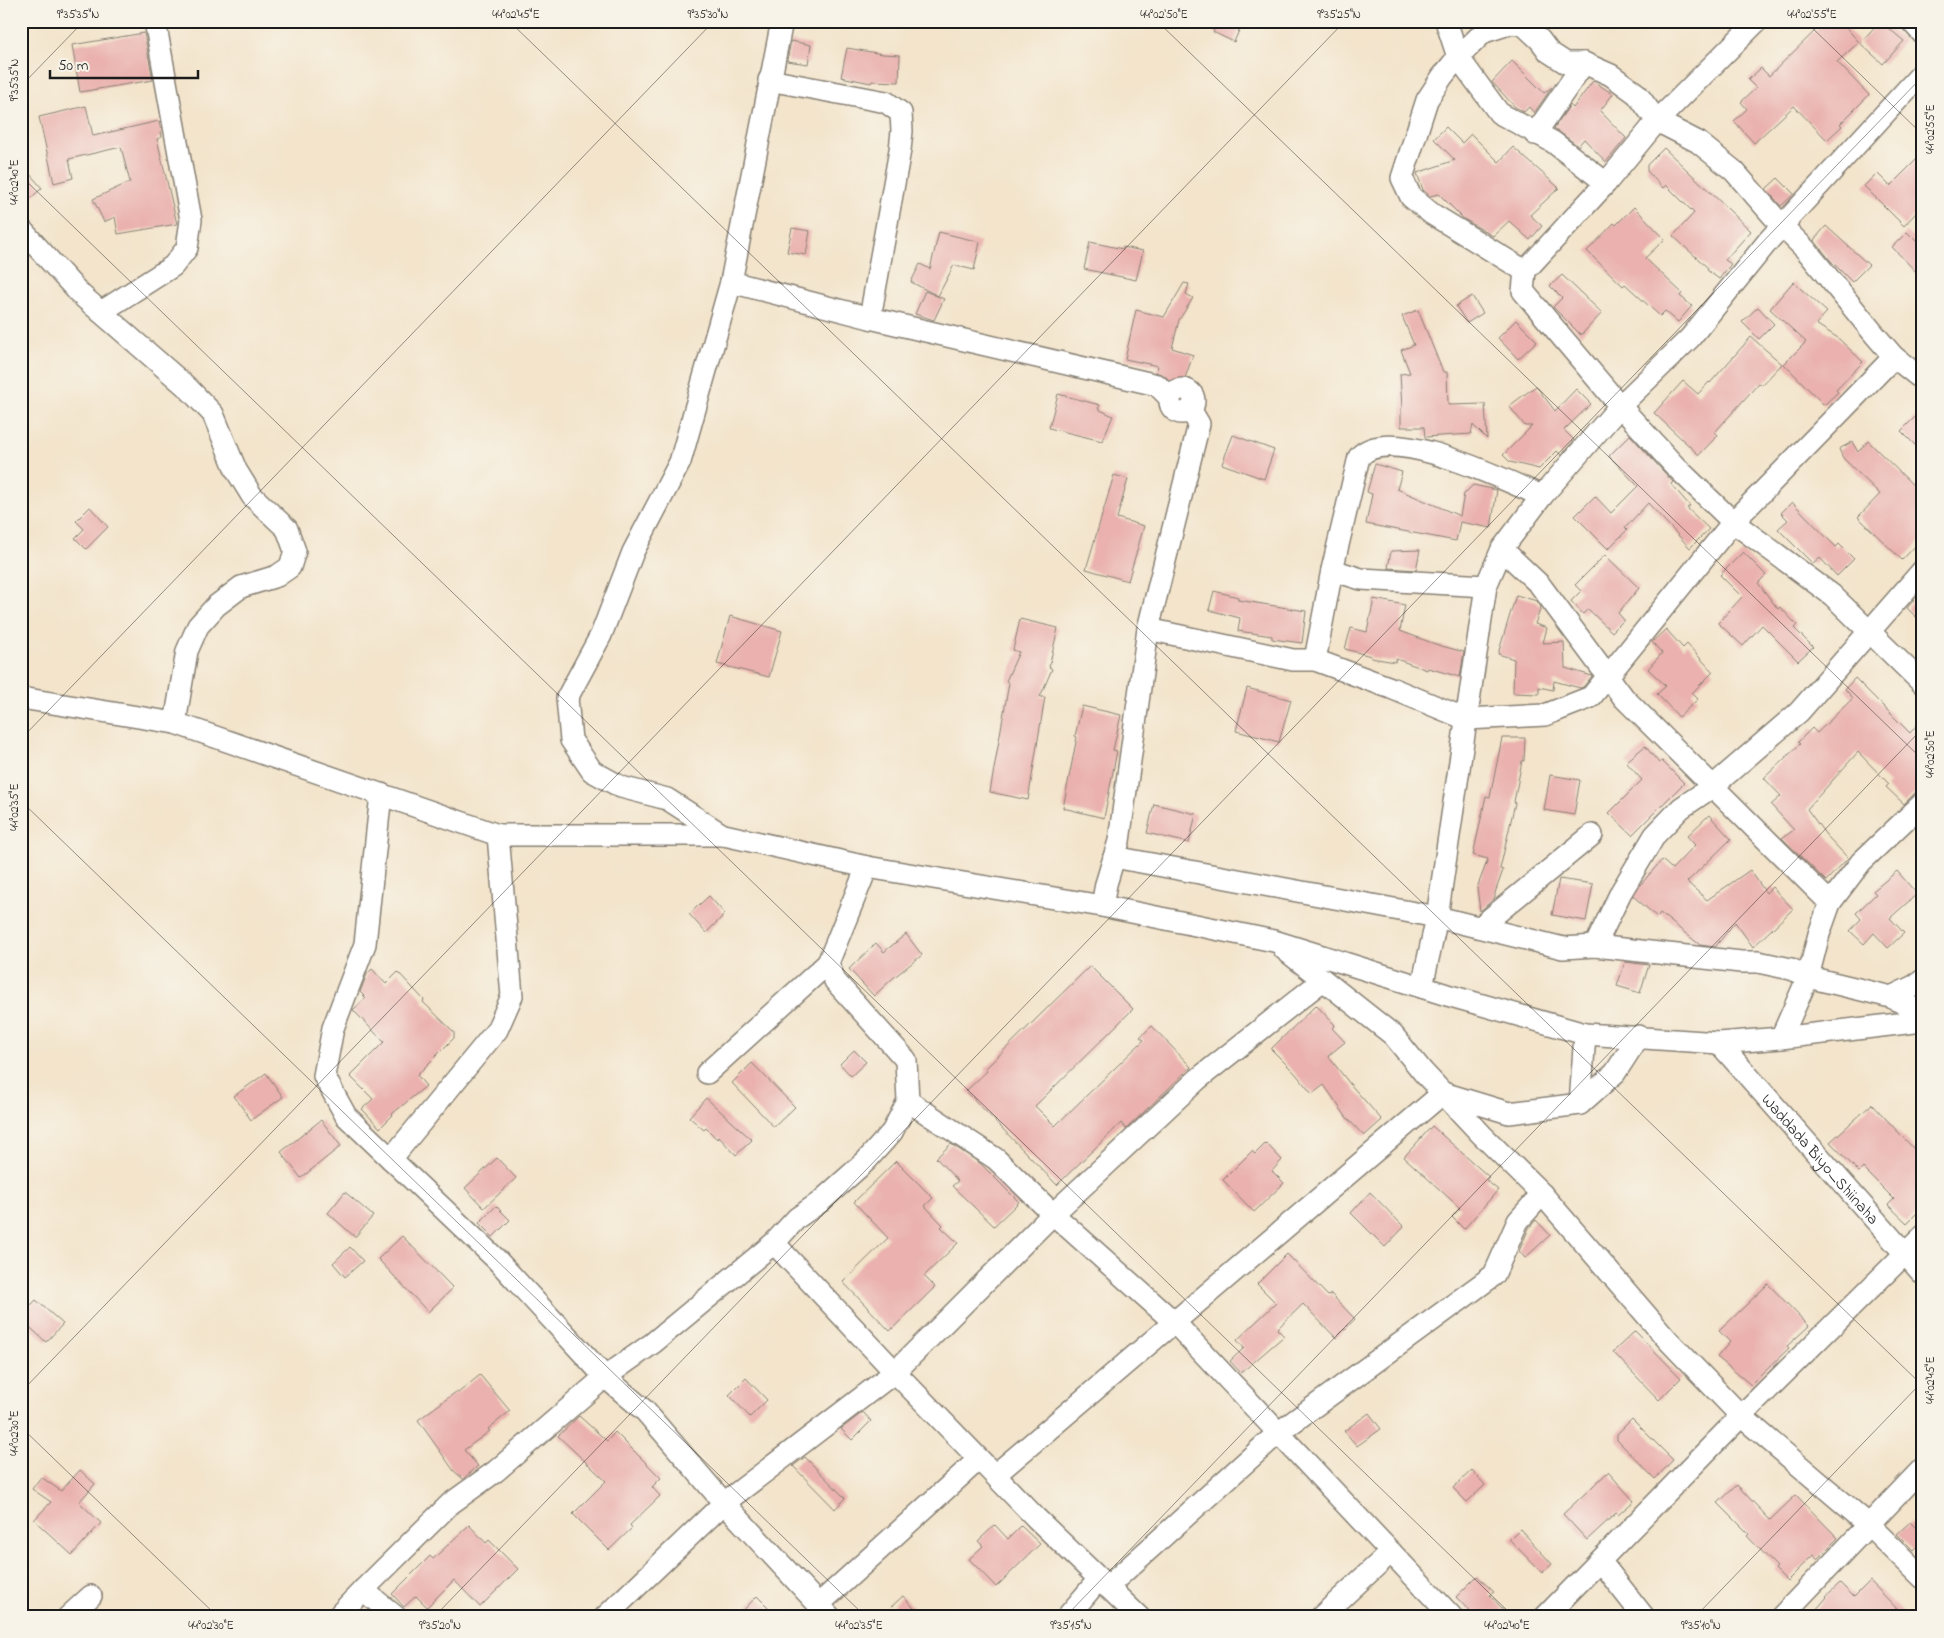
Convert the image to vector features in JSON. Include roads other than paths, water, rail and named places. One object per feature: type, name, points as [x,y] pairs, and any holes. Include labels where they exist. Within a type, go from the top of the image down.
[{"type":"street","points":[[101,312],[173,266],[187,248],[191,220],[155,21]]},
{"type":"street","points":[[724,835],[667,800],[621,786],[592,771],[572,740],[567,698],[601,635],[633,552],[680,462],[731,282],[782,21]]},
{"type":"street","points":[[1446,21],[1458,57],[1499,113],[1553,142],[1606,183]]},
{"type":"street","points":[[1757,21],[1657,121],[1606,183],[1525,271],[1523,291],[1620,406],[1675,466],[1733,522],[1832,595],[1923,684]]},
{"type":"street","points":[[1911,21],[1923,34]]},
{"type":"street","points":[[1525,271],[1432,214],[1410,198],[1402,178],[1427,100],[1442,77],[1458,57],[1484,32],[1512,23],[1524,25],[1540,40],[1549,52],[1566,63],[1584,64],[1611,75],[1637,94],[1657,121],[1698,142],[1734,171],[1782,226],[1806,250],[1894,357],[1923,380]]},
{"type":"street","points":[[1535,134],[1584,64]]},
{"type":"street","points":[[1422,987],[1437,917],[1486,586],[1502,549],[1542,496],[1620,406],[1690,338],[1782,226],[1923,72]]},
{"type":"street","points":[[769,80],[886,102],[901,113],[900,150],[870,318]]},
{"type":"street","points":[[21,229],[80,294],[188,388],[213,414],[240,476],[252,496],[287,529],[295,551],[290,567],[277,576],[241,588],[216,606],[198,626],[187,651],[175,723]]},
{"type":"street","points":[[731,282],[870,318],[1157,385],[1170,398],[1177,390],[1188,391],[1193,399],[1190,409],[1199,424],[1148,629],[1119,841],[1102,906]]},
{"type":"street","points":[[1148,629],[1293,660],[1314,660],[1391,688],[1466,719],[1545,715],[1591,697],[1733,522],[1894,357]]},
{"type":"street","points":[[1314,660],[1332,570],[1359,457],[1365,451],[1373,447],[1388,446],[1419,448],[1471,466],[1542,496]]},
{"type":"street","points":[[1502,549],[1540,585],[1624,698],[1830,904]]},
{"type":"street","points":[[1332,570],[1361,579],[1486,586]]},
{"type":"street","points":[[1595,946],[1621,892],[1655,835],[1681,808],[1712,788],[1800,712],[1868,631],[1923,570]]},
{"type":"street","points":[[21,698],[175,723],[498,835],[724,835],[867,867],[1102,906],[1274,941],[1422,987],[1585,1034],[1639,1036],[1719,1043],[1781,1038],[1923,1021]]},
{"type":"street","points":[[380,794],[365,944],[333,1028],[324,1076],[346,1116],[497,1260],[606,1377],[645,1411],[724,1503],[824,1611],[978,1459]]},
{"type":"street","points":[[1781,1038],[1808,977],[1819,934],[1830,904],[1861,862],[1923,803]]},
{"type":"street","points":[[391,1159],[497,1030],[512,996],[498,835]]},
{"type":"street","points":[[1480,927],[1592,835]]},
{"type":"street","points":[[1114,857],[1437,917],[1563,948],[1595,946],[1741,962],[1758,962],[1791,969],[1808,977],[1891,997],[1923,1013]]},
{"type":"street","points":[[707,1073],[828,963],[867,867]]},
{"type":"street","points":[[1274,941],[1393,1035],[1443,1094],[1542,1194],[1667,1339],[1741,1416],[1869,1525],[1923,1578]]},
{"type":"street","points":[[337,1617],[450,1504],[496,1471],[606,1377],[653,1343],[774,1243],[796,1218],[820,1202],[866,1161],[892,1132],[908,1102],[906,1060],[835,980],[828,963]]},
{"type":"street","points":[[605,1617],[724,1503],[895,1372],[1053,1214],[1198,1079],[1323,980]]},
{"type":"street","points":[[1891,997],[1923,980]]},
{"type":"street","points":[[1580,1104],[1585,1034]]},
{"type":"street","points":[[1443,1094],[1509,1113],[1580,1104],[1616,1073],[1639,1036]]},
{"type":"street","name":"Waddada Biyo_Shiinaha","points":[[1719,1043],[1923,1274]]},
{"type":"street","points":[[994,1475],[1443,1094]]},
{"type":"street","points":[[908,1102],[996,1159],[1053,1214],[1174,1322],[1452,1617]]},
{"type":"street","points":[[1067,1617],[1103,1583],[1278,1433],[1494,1275],[1518,1221],[1542,1194]]},
{"type":"street","points":[[1545,1617],[1741,1416],[1906,1255],[1923,1236]]},
{"type":"street","points":[[774,1243],[978,1459],[1139,1617]]},
{"type":"street","points":[[1781,1617],[1923,1468]]},
{"type":"street","points":[[1321,1617],[1391,1552]]},
{"type":"street","points":[[1600,1561],[1644,1617]]},
{"type":"street","points":[[363,1590],[396,1617]]},
{"type":"street","points":[[68,1617],[91,1596]]}]
